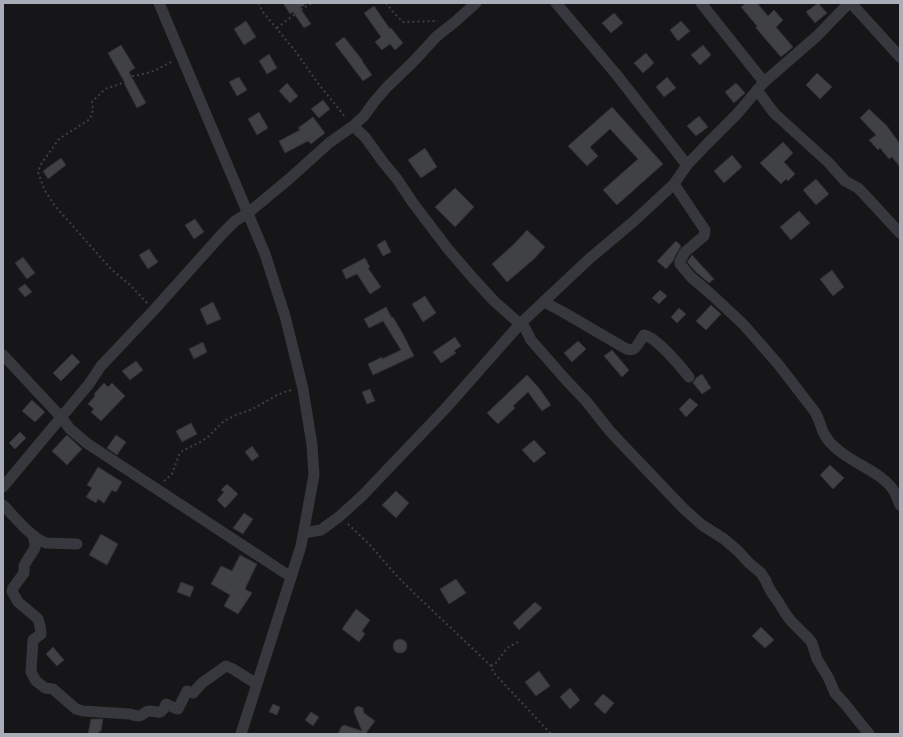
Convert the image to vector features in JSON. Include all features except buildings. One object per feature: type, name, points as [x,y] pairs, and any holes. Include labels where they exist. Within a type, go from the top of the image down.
[{"type":"street","points":[[159,3],[265,254],[285,316],[303,389],[312,445],[314,475],[304,533],[241,734]]},
{"type":"street","points":[[3,487],[89,384],[101,366],[154,311],[223,233],[235,221],[248,213],[289,179],[329,143],[364,116],[387,87],[437,36],[456,22],[476,3]]},
{"type":"street","points":[[556,3],[616,74],[687,165]]},
{"type":"street","points":[[701,3],[761,86],[774,113],[830,163],[845,181],[858,188],[900,233]]},
{"type":"street","points":[[304,533],[321,530],[340,516],[363,495],[435,420],[520,324],[589,259],[633,222],[674,184],[687,165],[737,114],[761,86],[817,36],[850,3],[900,57]]},
{"type":"street","points":[[353,126],[365,137],[448,249],[494,301],[525,328],[531,340],[586,401],[614,436],[685,510],[702,525],[724,539],[749,563],[762,573],[768,586],[785,613],[812,643],[817,659],[828,677],[835,693],[851,710],[869,734]]},
{"type":"street","points":[[674,184],[706,230],[704,236],[685,252],[682,256],[680,264],[743,324],[770,355],[817,416],[830,443],[838,450],[881,478],[896,493],[900,504]]},
{"type":"street","points":[[544,302],[629,350],[636,347],[644,335],[649,336],[678,363],[689,377]]},
{"type":"street","points":[[3,355],[61,417],[70,429],[88,444],[291,577]]},
{"type":"street","points":[[3,505],[33,536],[42,541],[46,543],[77,544]]},
{"type":"street","points":[[33,536],[35,548],[24,566],[24,574],[12,591],[18,602],[36,616],[40,626],[41,634],[33,640],[31,672],[38,683],[45,688],[53,689],[76,709],[83,711],[130,714],[140,717],[150,711],[161,712],[167,704],[178,709],[187,691],[193,693],[202,683],[226,666],[233,668],[257,684]]},
{"type":"path","points":[[258,3],[263,12],[277,28],[317,82],[353,126]]},
{"type":"path","points":[[277,28],[300,10],[312,3]]},
{"type":"path","points":[[386,3],[403,22],[456,22]]},
{"type":"path","points":[[154,311],[130,285],[110,269],[55,206],[45,191],[38,172],[41,164],[59,139],[90,119],[93,110],[92,102],[105,90],[120,84],[132,76],[154,71],[182,57]]},
{"type":"path","points":[[156,489],[172,474],[182,451],[208,437],[222,423],[287,391],[303,389]]},
{"type":"path","points":[[340,516],[370,545],[414,593],[491,666],[493,672],[551,734]]},
{"type":"path","points":[[491,666],[496,663],[507,648],[520,641]]}]
